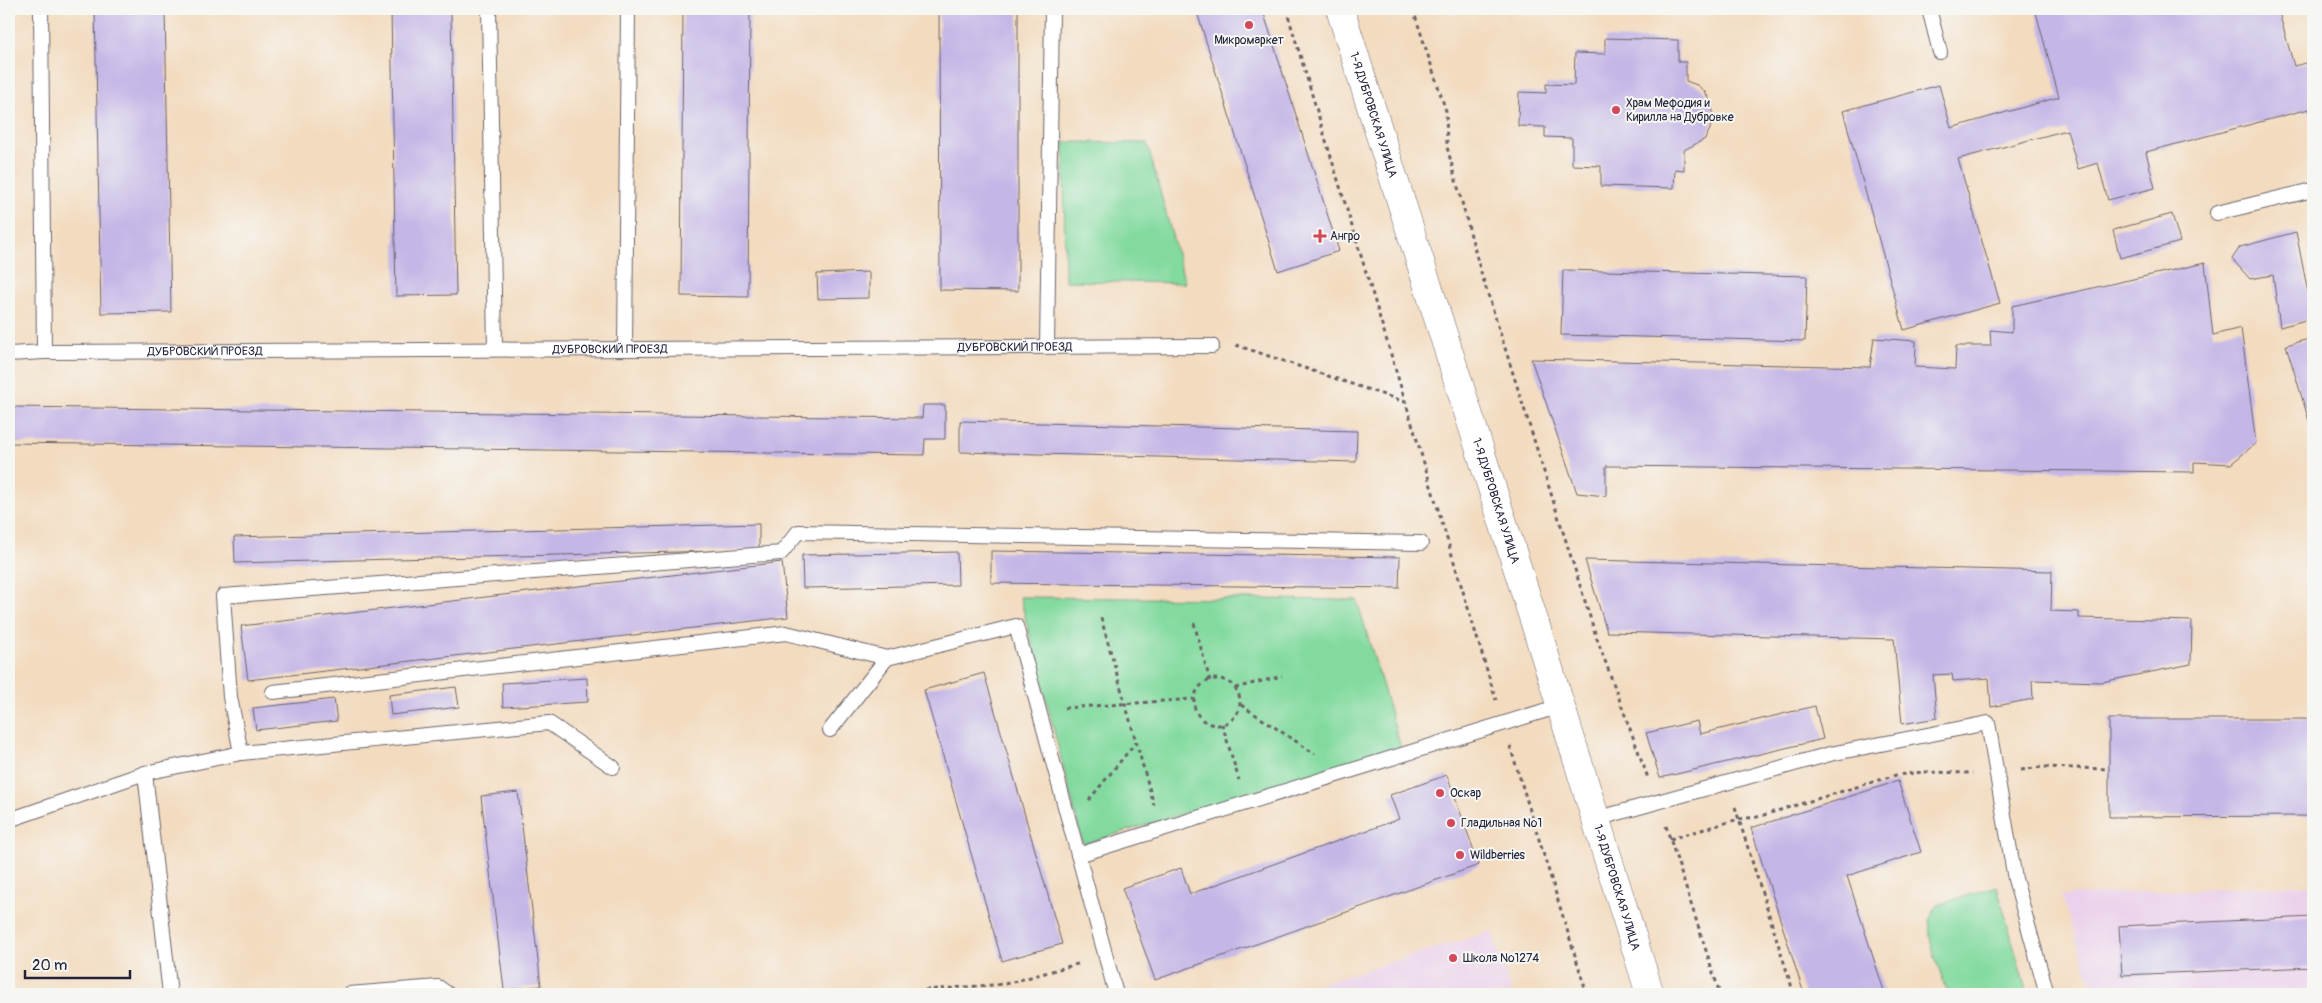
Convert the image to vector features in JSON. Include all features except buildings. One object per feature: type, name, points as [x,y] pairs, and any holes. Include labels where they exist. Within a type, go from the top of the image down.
[{"type":"main road","name":"1-Я ДУБРОВСКАЯ УЛИЦА","points":[[1340,9],[1538,633],[1650,994]]},
{"type":"lane","points":[[41,9],[44,352]]},
{"type":"lane","points":[[489,9],[495,349]]},
{"type":"lane","points":[[625,349],[628,9]]},
{"type":"lane","points":[[1047,346],[1052,9]]},
{"type":"lane","points":[[1929,9],[1940,52]]},
{"type":"lane","points":[[2217,213],[2313,190]]},
{"type":"lane","name":"ДУБРОВСКИЙ ПРОЕЗД","points":[[9,354],[44,352],[495,349],[1212,346]]},
{"type":"lane","points":[[241,753],[230,697],[223,596],[781,553],[798,532],[1421,543]]},
{"type":"lane","points":[[273,692],[786,633],[887,658],[1016,626],[1116,994]]},
{"type":"lane","points":[[830,730],[887,658]]},
{"type":"lane","points":[[1078,855],[1560,706]]},
{"type":"lane","points":[[9,820],[145,773],[241,753],[549,723],[613,767]]},
{"type":"lane","points":[[1596,819],[1830,754],[1988,723],[2015,879],[2047,994]]},
{"type":"lane","points":[[145,773],[170,994]]},
{"type":"lane","points":[[349,994],[438,987],[448,994]]},
{"type":"path","points":[[1286,9],[1587,994]]},
{"type":"path","points":[[1413,9],[1446,111],[1447,147],[1480,269],[1530,421],[1596,636]]},
{"type":"path","points":[[1230,342],[1406,403]]},
{"type":"path","points":[[1101,618],[1161,829]]},
{"type":"path","points":[[1194,623],[1210,681]]},
{"type":"path","points":[[1235,688],[1282,676]]},
{"type":"path","points":[[1240,705],[1231,721],[1214,726],[1198,717],[1193,699],[1202,684],[1220,679],[1235,688],[1240,705],[1344,773]]},
{"type":"path","points":[[1039,710],[1193,699]]},
{"type":"path","points":[[1222,724],[1246,803]]},
{"type":"path","points":[[1088,802],[1136,742]]},
{"type":"path","points":[[1670,839],[1739,818],[1756,817],[1896,775],[1924,772],[1996,773],[2042,767],[2109,769]]},
{"type":"path","points":[[1727,782],[1794,994]]},
{"type":"path","points":[[884,993],[1005,984],[1106,956]]},
{"type":"shaded area","points":[[2313,885],[2313,994],[2095,994],[2061,895]]},
{"type":"shaded area","name":"Школа №1274","points":[[1492,931],[1512,994],[1286,994],[1320,984]]},
{"type":"green space","points":[[1064,142],[1147,143],[1185,283],[1065,281]]},
{"type":"green space","points":[[1020,597],[1357,600],[1401,748],[1083,844]]},
{"type":"green space","points":[[1997,886],[2027,994],[1948,994],[1932,949],[1930,925],[1932,915],[1937,905]]},
{"type":"place","name":"Микромаркет","points":[[1249,25]]},
{"type":"place","name":"Храм Мефодия и Кирилла на Дубровке","points":[[1616,110]]},
{"type":"place","name":"Ангро","points":[[1320,236]]},
{"type":"place","name":"Оскар","points":[[1440,793]]},
{"type":"place","name":"Гладильная №1","points":[[1451,823]]},
{"type":"place","name":"Wildberries","points":[[1460,855]]},
{"type":"place","name":"Школа №1274","points":[[1453,958]]}]
